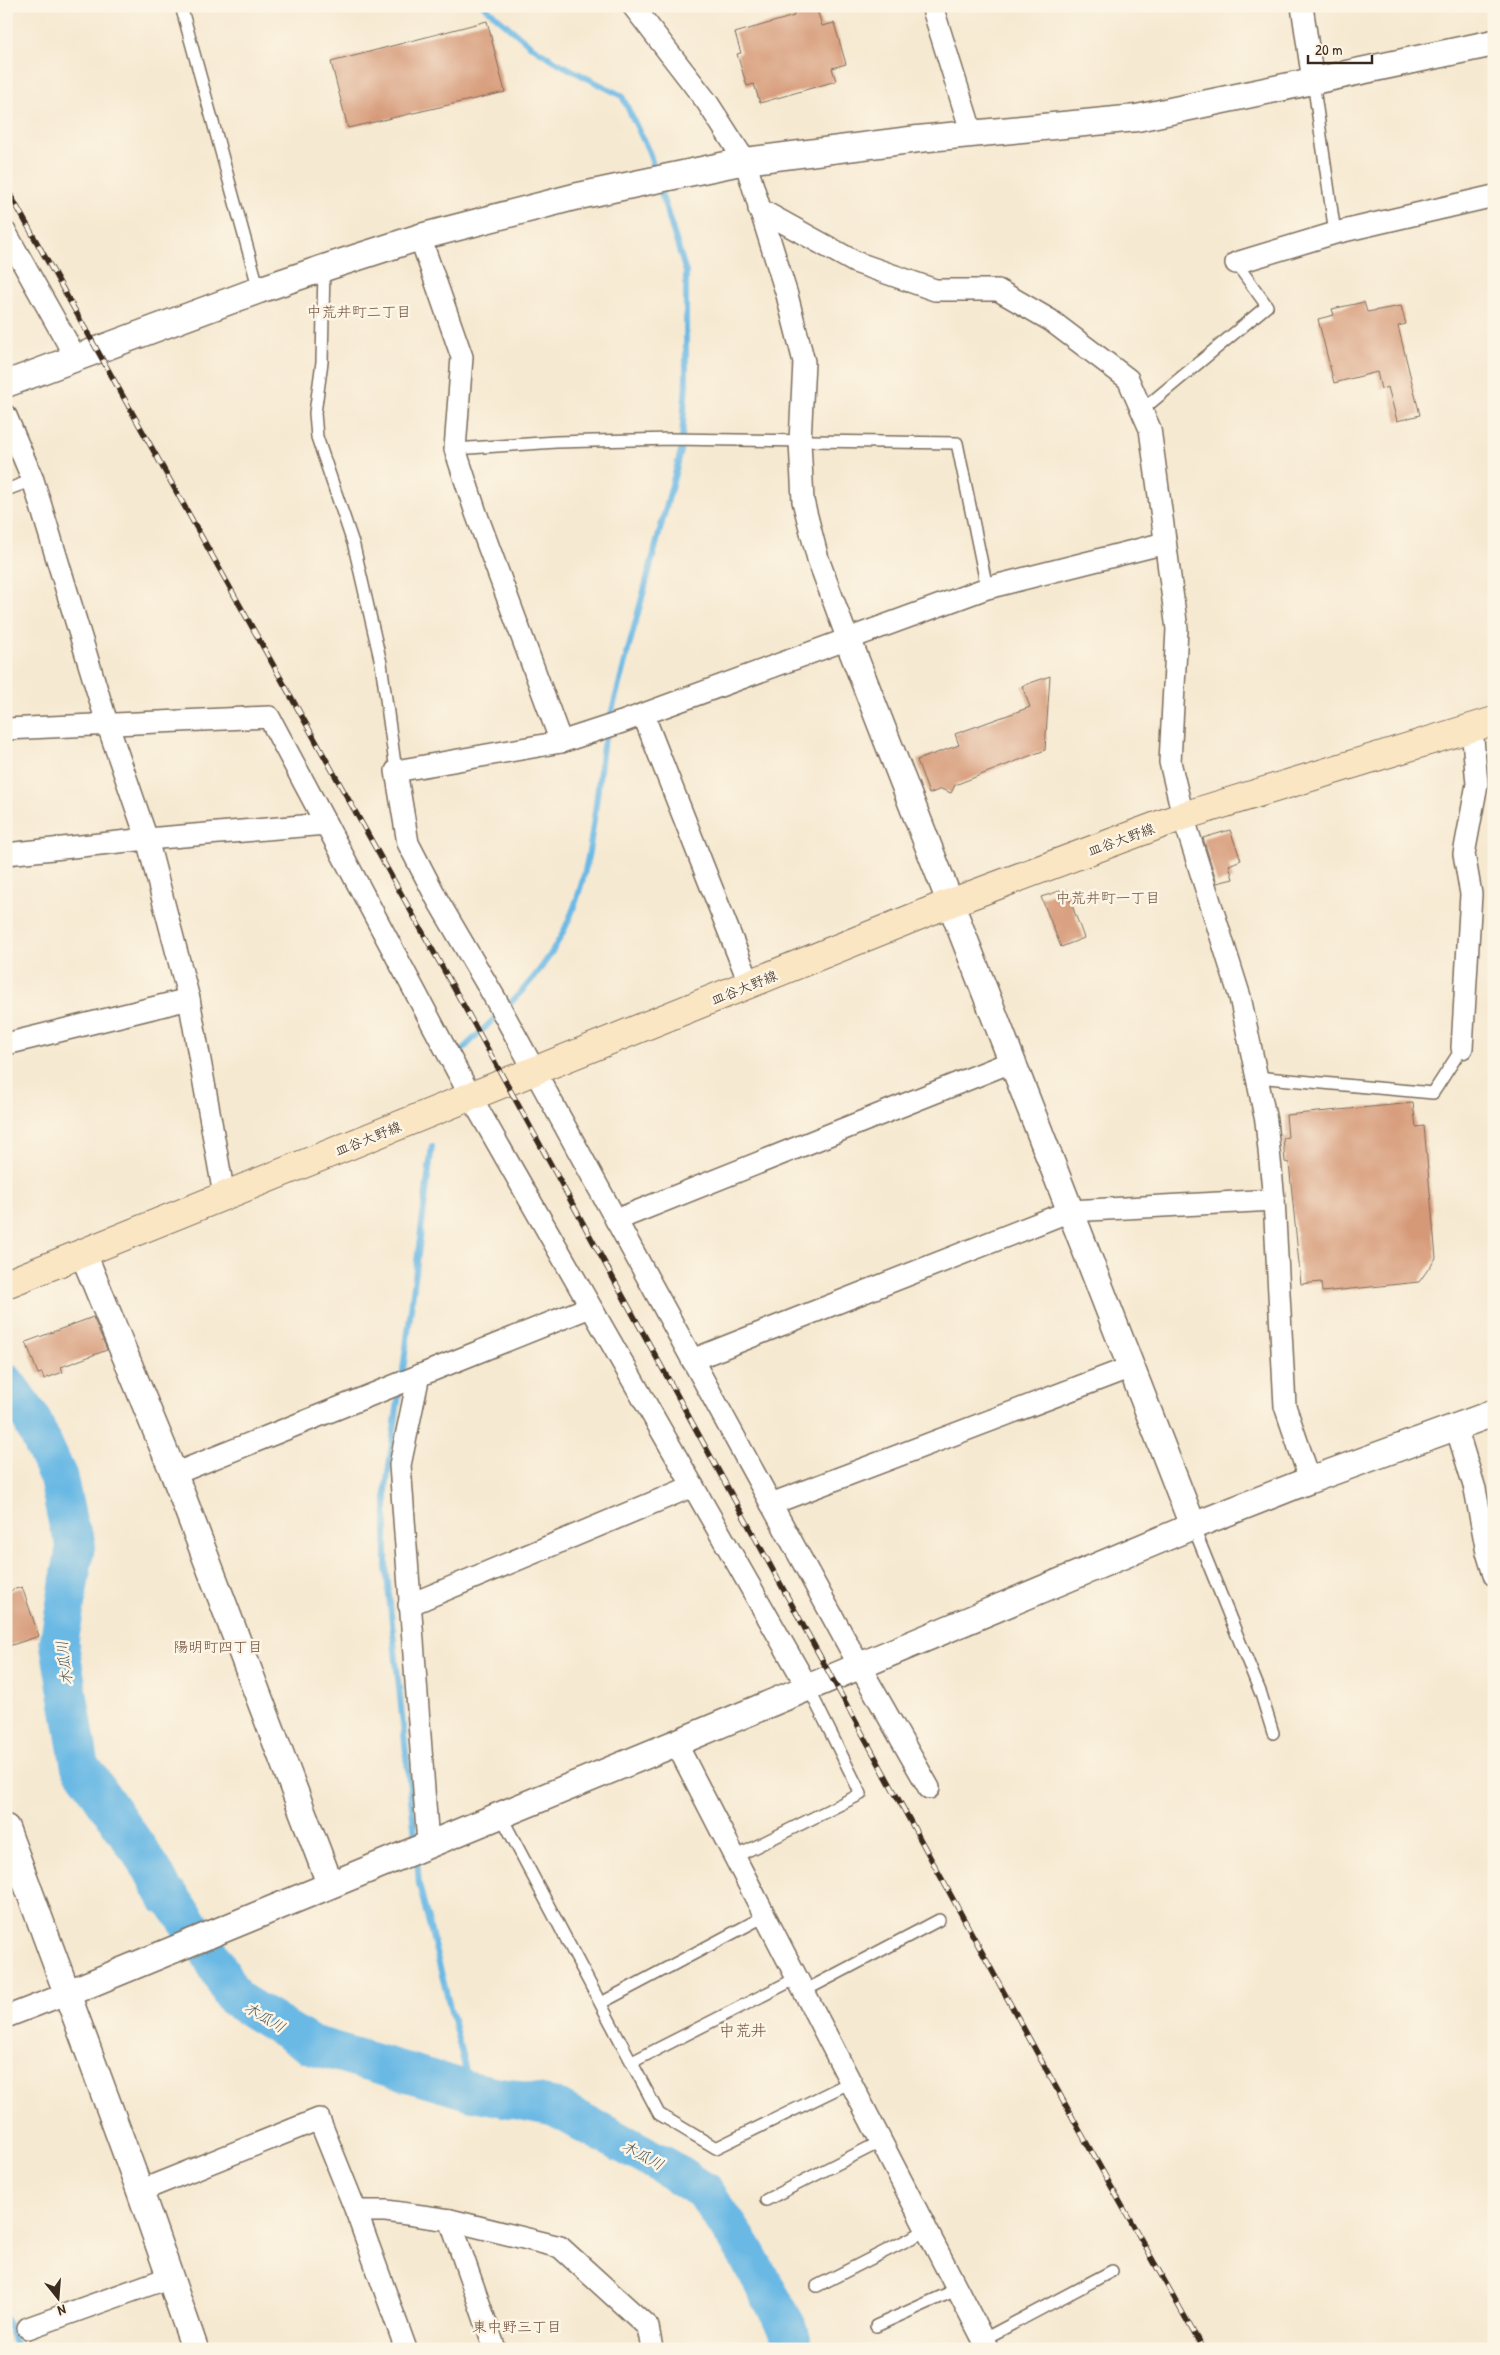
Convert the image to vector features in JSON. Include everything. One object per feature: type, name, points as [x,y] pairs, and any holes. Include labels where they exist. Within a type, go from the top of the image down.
[{"type":"main road","name":"皿谷大野線","points":[[6,1284],[950,903],[1183,816],[1483,725]]},
{"type":"street","points":[[634,6],[707,102],[745,161],[787,295],[804,362],[800,441],[802,501],[818,559],[1192,1526]]},
{"type":"street","points":[[932,6],[972,134]]},
{"type":"street","points":[[1302,6],[1313,82]]},
{"type":"street","points":[[6,384],[259,290],[324,268],[420,237],[574,197],[745,161],[918,139],[1136,118],[1494,44]]},
{"type":"street","points":[[1236,263],[1335,233],[1494,196]]},
{"type":"street","points":[[759,209],[855,262],[935,290],[998,290],[1050,320],[1128,379],[1142,410],[1150,429],[1177,629],[1170,762],[1183,816],[1240,997],[1266,1121],[1274,1200],[1286,1406],[1310,1480]]},
{"type":"street","points":[[6,233],[76,358]]},
{"type":"street","points":[[420,237],[462,357],[455,449],[476,513],[561,742]]},
{"type":"street","points":[[6,416],[33,480],[107,722],[146,839],[189,999],[224,1195]]},
{"type":"street","points":[[929,1788],[859,1665],[496,1000],[438,901],[408,843],[396,771],[561,742],[622,722],[987,588],[1165,543]]},
{"type":"street","points":[[643,714],[750,985]]},
{"type":"street","points":[[6,729],[107,722],[269,716],[471,1097],[807,1686]]},
{"type":"street","points":[[1462,1048],[1470,894],[1464,854],[1477,784],[1483,725]]},
{"type":"street","points":[[6,854],[146,839],[326,824]]},
{"type":"street","points":[[6,1044],[189,999]]},
{"type":"street","points":[[616,1220],[1012,1062]]},
{"type":"street","points":[[692,1360],[1070,1211],[1274,1200]]},
{"type":"street","points":[[82,1253],[174,1474],[330,1884]]},
{"type":"street","points":[[174,1474],[590,1307]]},
{"type":"street","points":[[771,1504],[1130,1367]]},
{"type":"street","points":[[419,1375],[400,1465],[428,1844]]},
{"type":"street","points":[[6,2018],[676,1742],[1192,1526],[1310,1480],[1494,1413]]},
{"type":"street","points":[[1456,1427],[1476,1489],[1486,1552],[1494,1575]]},
{"type":"street","points":[[409,1605],[693,1486]]},
{"type":"street","points":[[676,1742],[986,2344]]},
{"type":"street","points":[[6,1828],[140,2191],[168,2278],[195,2349]]},
{"type":"street","points":[[140,2191],[319,2119],[356,2211],[406,2349]]},
{"type":"street","points":[[356,2211],[386,2211],[450,2220],[560,2247],[648,2327],[652,2349]]},
{"type":"street","points":[[450,2220],[495,2349]]},
{"type":"street","points":[[28,2328],[168,2278]]},
{"type":"lane","points":[[181,6],[259,290]]},
{"type":"lane","points":[[1313,82],[1335,233]]},
{"type":"lane","points":[[1142,410],[1267,306],[1236,263]]},
{"type":"lane","points":[[324,268],[322,362],[315,413],[317,437],[354,546],[381,663],[396,771]]},
{"type":"lane","points":[[455,449],[556,442],[671,439],[957,443],[987,588]]},
{"type":"lane","points":[[6,490],[33,480]]},
{"type":"lane","points":[[1256,1077],[1433,1093],[1462,1048]]},
{"type":"lane","points":[[1192,1526],[1261,1694],[1273,1733]]},
{"type":"lane","points":[[735,1857],[861,1794],[807,1686]]},
{"type":"lane","points":[[500,1814],[660,2114],[716,2148],[851,2082]]},
{"type":"lane","points":[[600,2003],[766,1916]]},
{"type":"lane","points":[[632,2062],[939,1920]]},
{"type":"lane","points":[[766,2200],[882,2141]]},
{"type":"lane","points":[[817,2286],[927,2230]]},
{"type":"lane","points":[[986,2344],[1112,2271]]},
{"type":"lane","points":[[876,2326],[958,2289]]},
{"type":"building","points":[[791,6],[816,6],[822,26],[834,23],[846,64],[832,68],[836,81],[760,103],[754,84],[747,86],[737,54],[741,53],[735,33],[794,16]]},
{"type":"building","points":[[487,21],[505,92],[348,128],[331,62]]},
{"type":"building","points":[[1364,302],[1367,312],[1401,306],[1406,324],[1398,326],[1420,415],[1397,421],[1388,387],[1381,389],[1377,372],[1334,383],[1318,319],[1334,315],[1332,309]]},
{"type":"building","points":[[1050,676],[1045,750],[955,785],[951,793],[941,789],[929,794],[917,760],[959,745],[955,734],[1030,707],[1022,686]]},
{"type":"building","points":[[1230,830],[1241,860],[1229,865],[1233,879],[1217,883],[1203,838]]},
{"type":"building","points":[[1066,889],[1084,938],[1061,947],[1041,897]]},
{"type":"building","points":[[1413,1103],[1416,1127],[1424,1126],[1436,1258],[1419,1282],[1322,1292],[1321,1282],[1301,1284],[1289,1163],[1285,1162],[1283,1138],[1288,1137],[1286,1115]]},
{"type":"building","points":[[93,1317],[107,1350],[61,1367],[63,1372],[44,1379],[42,1373],[38,1374],[26,1342]]},
{"type":"building","points":[[22,1587],[39,1636],[6,1647],[6,1592]]},
{"type":"waterway","points":[[484,6],[531,46],[560,64],[622,96],[649,152],[656,174]]},
{"type":"waterway","points":[[609,722],[681,451],[686,384],[686,272],[659,186]]},
{"type":"waterway","points":[[462,1050],[525,988],[547,960],[568,922],[577,898],[590,848],[603,746],[607,732]]},
{"type":"waterway","points":[[402,1378],[432,1146]]},
{"type":"waterway","name":"木瓜川","points":[[6,1383],[31,1418],[58,1477],[68,1524],[76,1543],[59,1642],[80,1765],[152,1869],[166,1896],[171,1898],[208,1950],[234,1998],[309,2044],[471,2091],[554,2107],[670,2169],[705,2192],[743,2248],[789,2330],[794,2349]]},
{"type":"waterway","points":[[400,1387],[386,1488],[386,1567],[416,1845]]},
{"type":"waterway","points":[[417,1857],[419,1884],[471,2091]]},
{"type":"waterway","points":[[6,2318],[17,2349]]},
{"type":"railway","points":[[6,187],[474,1024],[1081,2133],[1203,2349]]},
{"type":"district","name":"中荒井町二丁目","points":[[359,311]]},
{"type":"district","name":"中荒井町一丁目","points":[[1108,897]]},
{"type":"district","name":"陽明町四丁目","points":[[218,1646]]},
{"type":"district","name":"中荒井","points":[[743,2030]]},
{"type":"district","name":"東中野三丁目","points":[[517,2326]]}]
